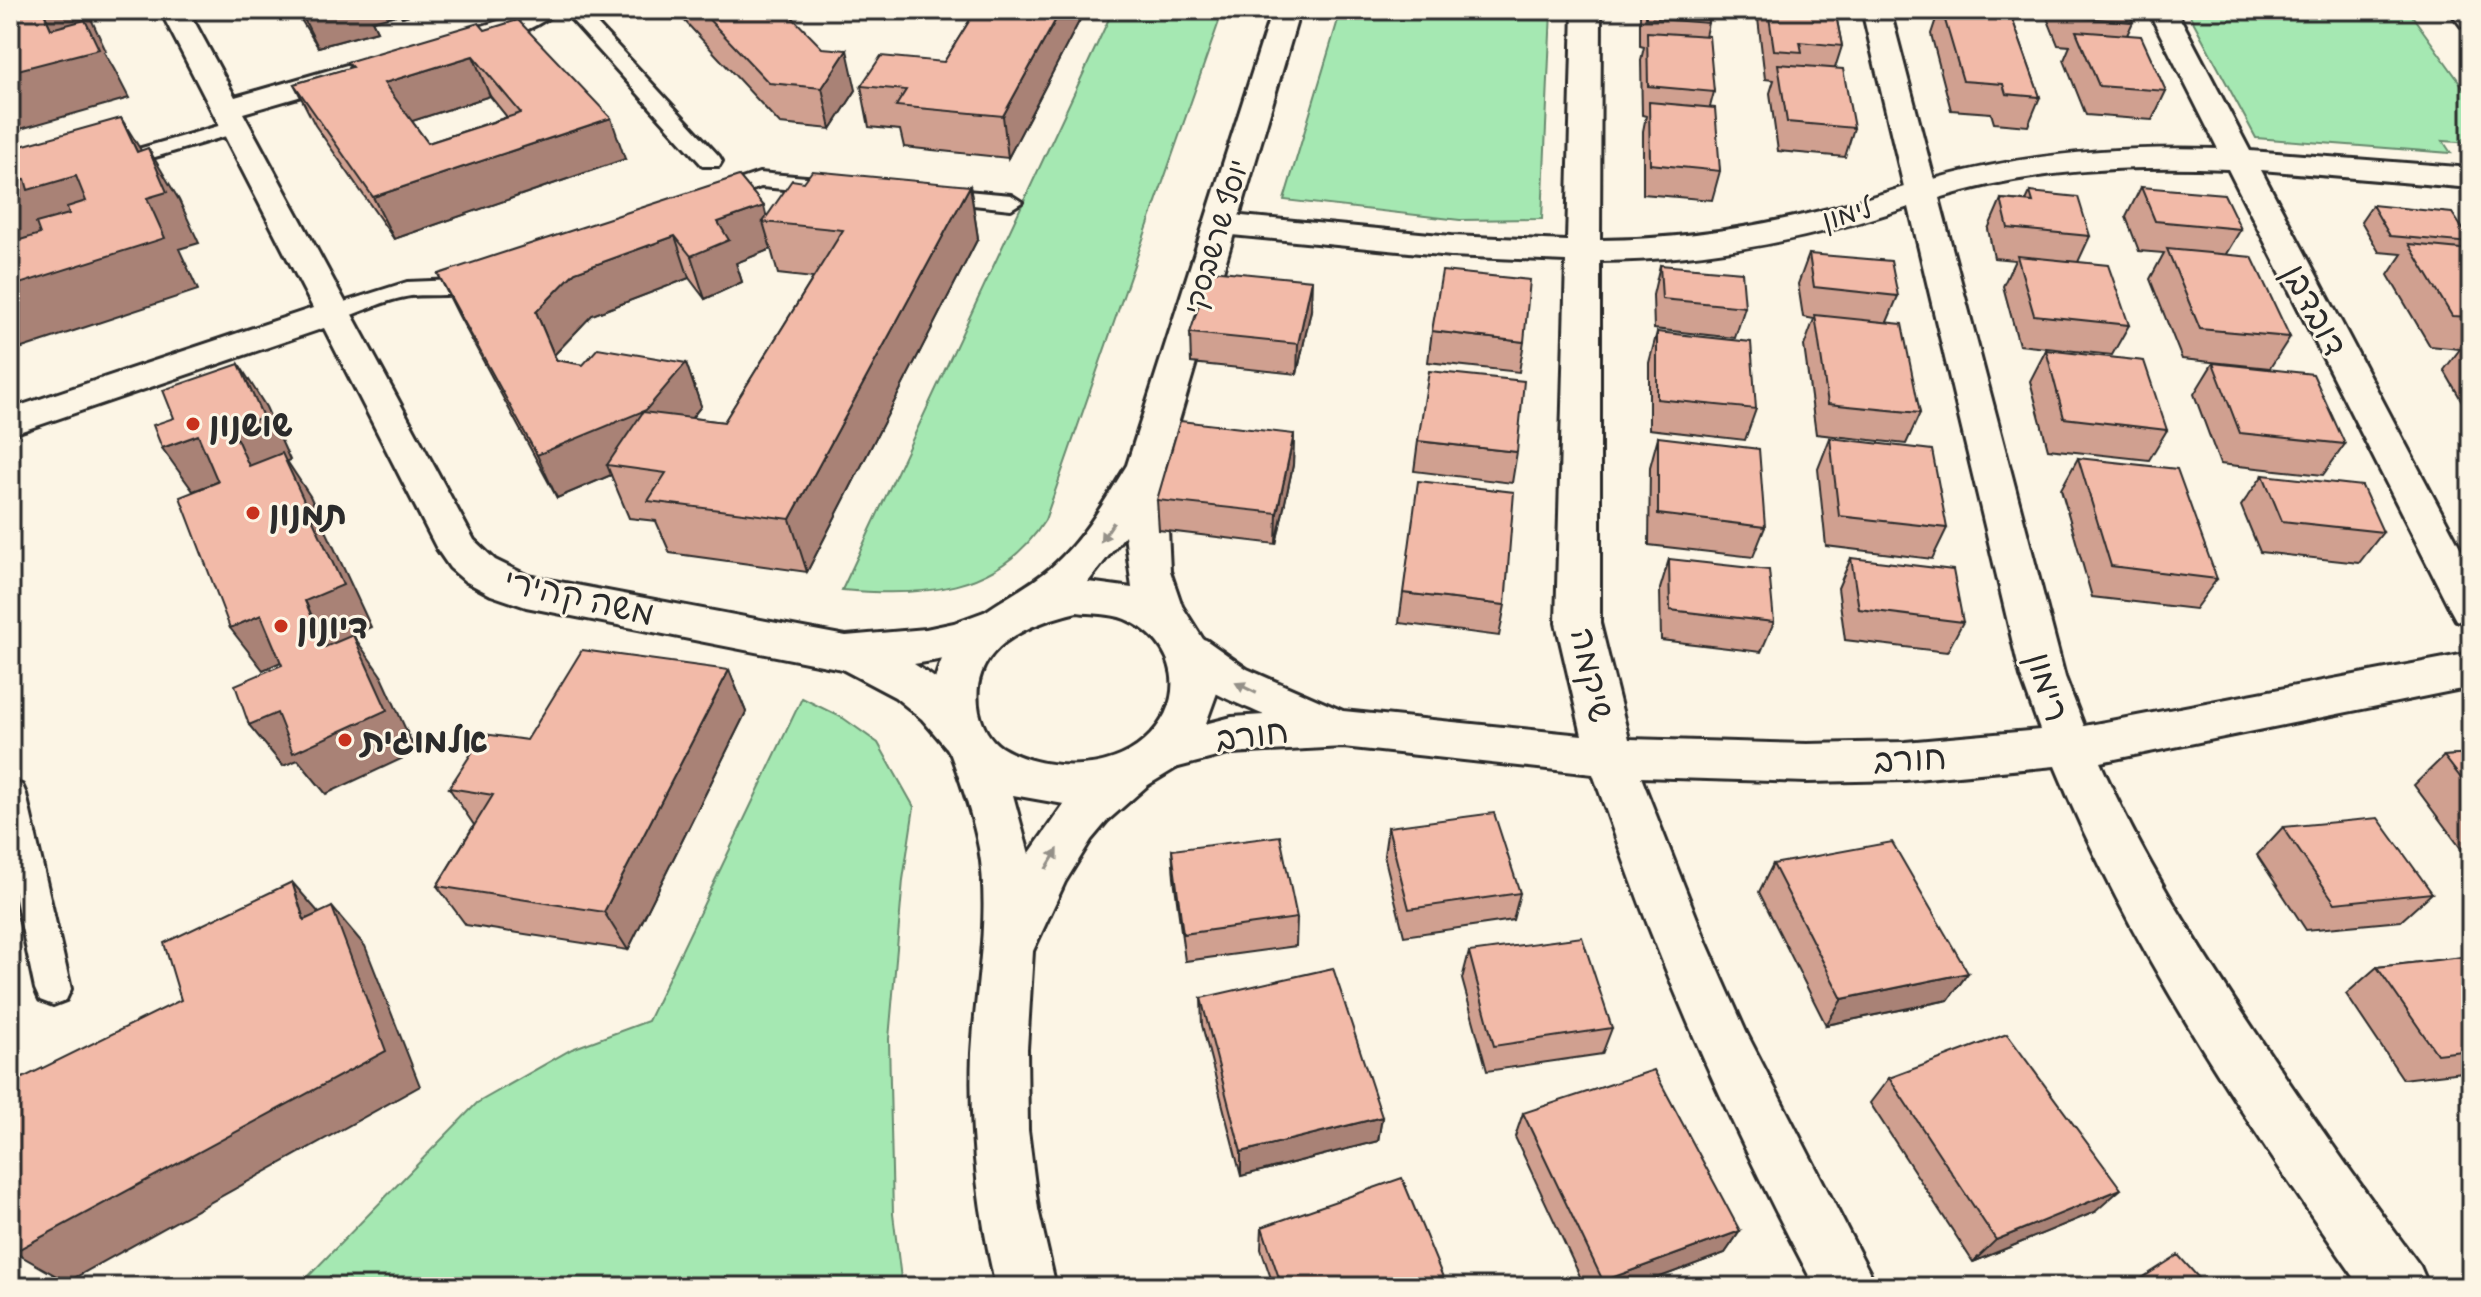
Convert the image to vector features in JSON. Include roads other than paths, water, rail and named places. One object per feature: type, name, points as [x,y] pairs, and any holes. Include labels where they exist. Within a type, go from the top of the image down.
[{"type":"street","name":"משה קהירי","points":[[174,10],[458,549],[481,573],[526,591],[832,649],[864,658],[927,695],[966,741]]},
{"type":"street","name":"יוסף שרשבסקי","points":[[1010,616],[1052,592],[1083,564],[1115,521],[1147,465],[1286,10]]},
{"type":"street","name":"שיקמה","points":[[1587,10],[1578,623],[1610,757],[1681,944],[1726,1049],[1782,1166],[1847,1287]]},
{"type":"street","name":"רימון","points":[[1876,10],[2043,677],[2067,747],[2100,817],[2177,958],[2336,1205],[2399,1287]]},
{"type":"street","name":"דובדבן","points":[[2162,10],[2236,160],[2471,609]]},
{"type":"street","points":[[2463,10],[2471,20]]},
{"type":"street","points":[[441,47],[502,29],[539,12]]},
{"type":"street","points":[[231,118],[380,65]]},
{"type":"street","name":"לימון","points":[[1221,224],[1484,249],[1646,250],[1730,241],[1816,224],[1988,175],[2082,160],[2151,157],[2236,160],[2471,178]]},
{"type":"street","points":[[10,422],[334,313]]},
{"type":"street","name":"יוסף שרשבסקי","points":[[1147,465],[1146,561],[1155,595],[1182,640]]},
{"type":"street","points":[[1007,955],[1038,884],[1069,833],[1105,792],[1176,739],[1193,710],[1198,680],[1182,640],[1131,603],[1095,596],[1059,598],[1010,616],[970,647],[955,676],[953,706],[998,821],[1006,860],[1010,905],[1000,1018],[1001,1139],[1006,1196],[1026,1287]]},
{"type":"street","name":"משה קהירי","points":[[832,649],[880,650],[929,646],[976,634],[1010,616]]},
{"type":"street","name":"חורב","points":[[1182,640],[1204,664],[1231,681],[1343,729]]},
{"type":"street","name":"חורב","points":[[1155,757],[1232,735],[1343,729],[1610,757],[1807,763],[1905,761],[2067,747],[2199,726],[2471,670]]},
{"type":"street","points":[[966,741],[982,759],[1014,776],[1053,785],[1103,781],[1155,757]]},
{"type":"lane","points":[[539,12],[586,12],[711,161]]},
{"type":"lane","points":[[85,172],[231,118]]},
{"type":"lane","points":[[684,207],[759,180],[854,188]]},
{"type":"lane","points":[[917,194],[1011,202]]},
{"type":"lane","points":[[334,313],[407,289],[460,287],[505,271]]},
{"type":"lane","points":[[10,794],[53,989]]},
{"type":"place","name":"שושנון","points":[[193,424]]},
{"type":"place","name":"תמנון","points":[[253,513]]},
{"type":"place","name":"דיונון","points":[[281,626]]},
{"type":"place","name":"אלמוגית","points":[[345,740]]}]
